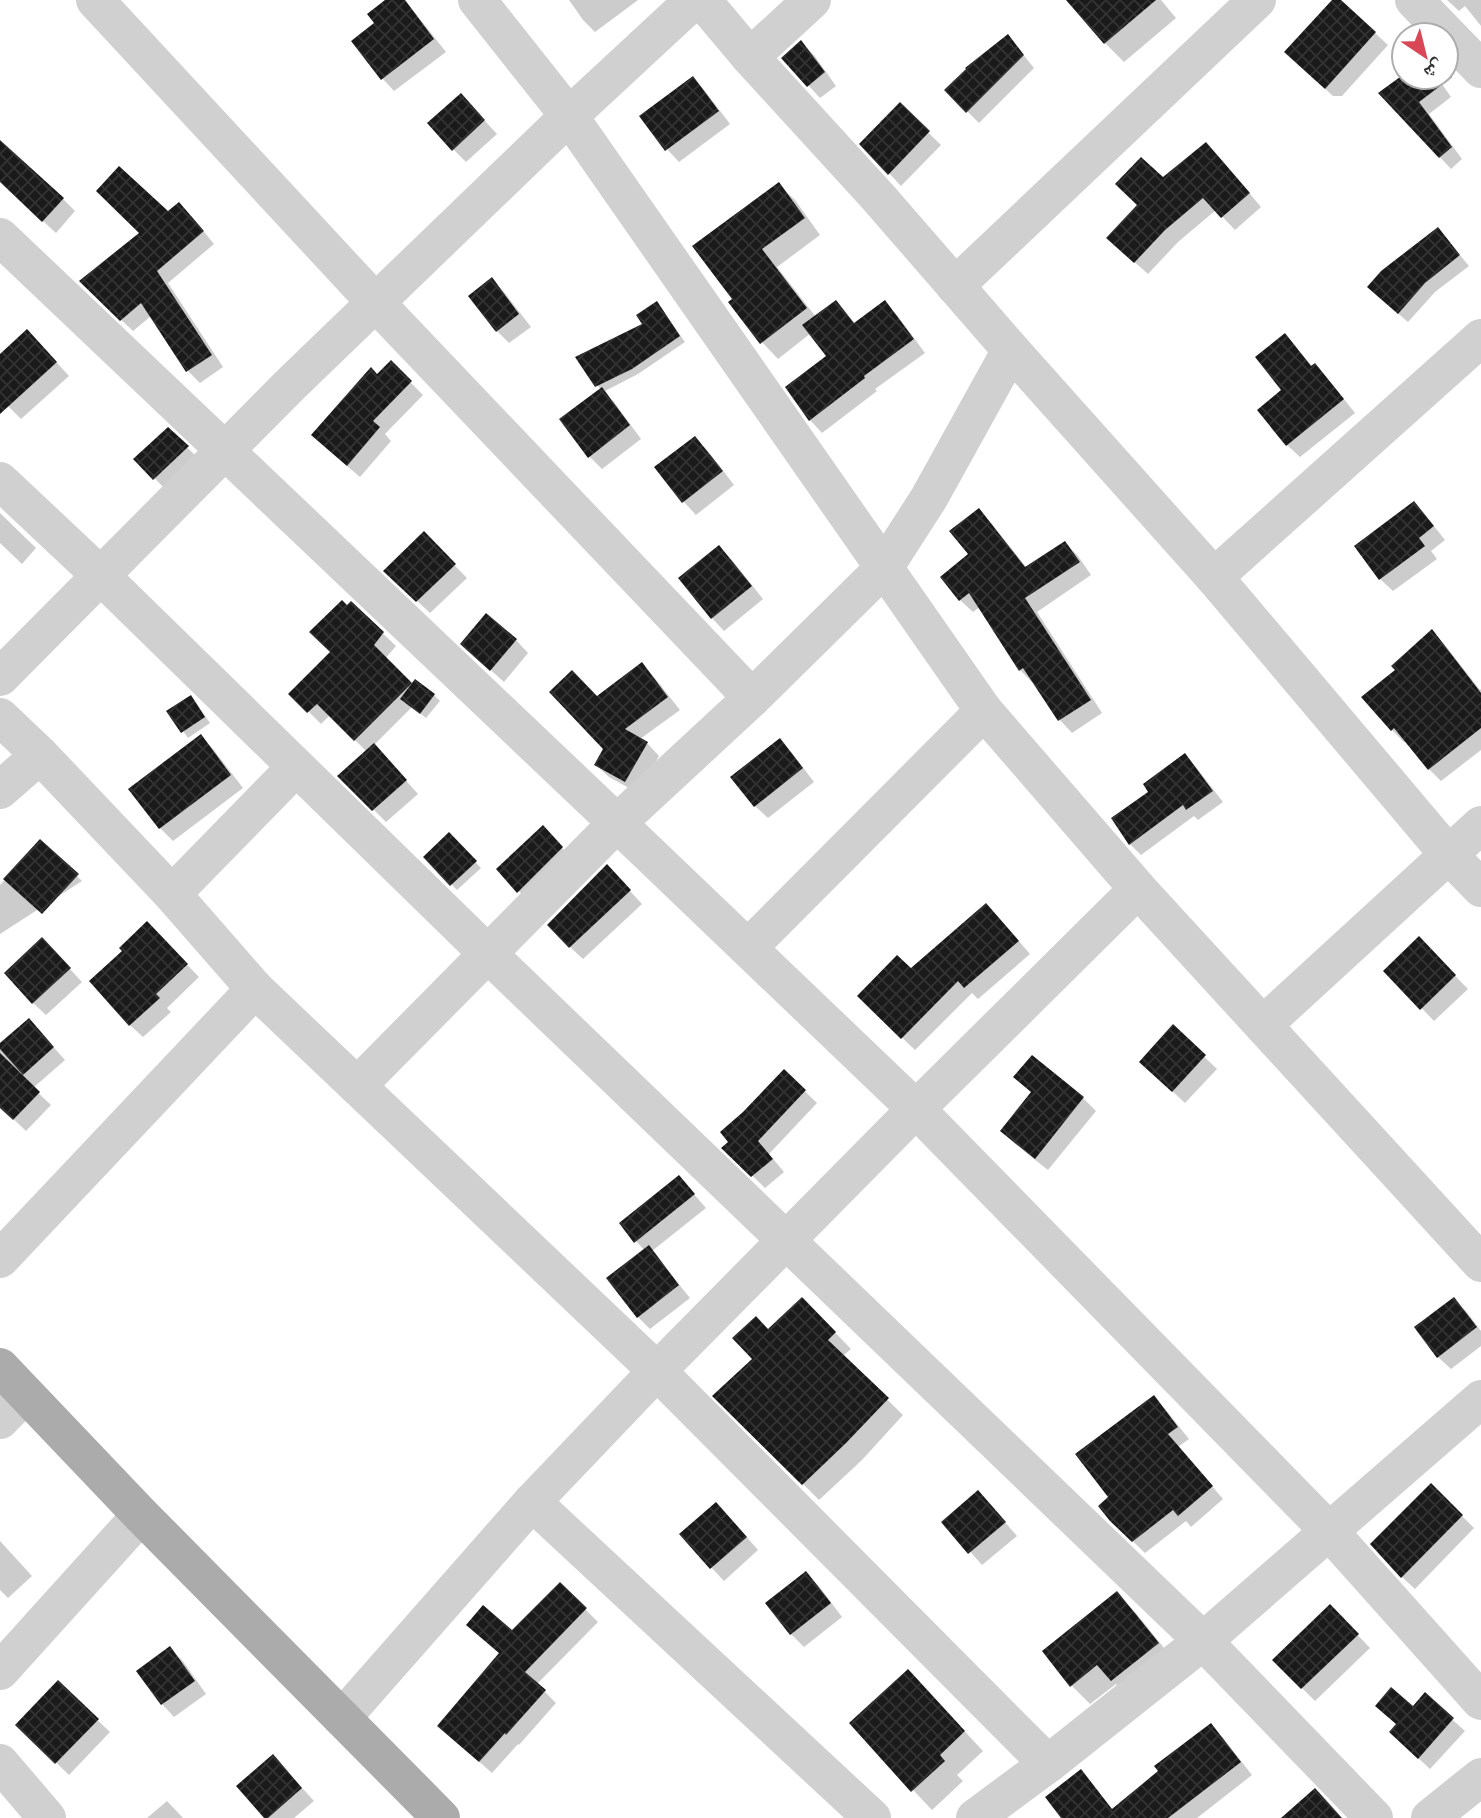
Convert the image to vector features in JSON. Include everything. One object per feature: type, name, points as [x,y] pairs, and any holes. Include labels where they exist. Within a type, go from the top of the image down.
[{"type":"main road","points":[[8,1394],[141,1515],[342,1718],[427,1814]]},
{"type":"street","points":[[95,0],[376,303],[752,698]]},
{"type":"street","points":[[477,0],[569,116],[984,711],[1138,889],[1481,1263]]},
{"type":"street","points":[[0,677],[224,450],[569,116],[694,0]]},
{"type":"street","points":[[702,0],[1214,577],[1448,854],[1481,888]]},
{"type":"street","points":[[750,57],[812,0]]},
{"type":"street","points":[[955,286],[1257,0]]},
{"type":"street","points":[[1414,0],[1481,69]]},
{"type":"street","points":[[0,237],[916,1109],[1329,1531],[1481,1701]]},
{"type":"street","points":[[1214,577],[1481,338]]},
{"type":"street","points":[[357,1086],[617,823],[752,698],[884,568],[929,498],[1011,350]]},
{"type":"street","points":[[0,481],[786,1242],[1203,1641],[1374,1818]]},
{"type":"street","points":[[748,948],[984,711]]},
{"type":"street","points":[[0,716],[172,894],[255,989],[657,1371],[1048,1764]]},
{"type":"street","points":[[0,790],[40,755]]},
{"type":"street","points":[[172,894],[296,767]]},
{"type":"street","points":[[1263,1025],[1481,825]]},
{"type":"street","points":[[342,1718],[532,1502],[657,1371],[1138,889]]},
{"type":"street","points":[[0,1259],[255,989]]},
{"type":"street","points":[[975,1818],[1048,1764],[1203,1641],[1481,1399]]},
{"type":"street","points":[[532,1502],[872,1818]]},
{"type":"street","points":[[0,1671],[141,1515]]},
{"type":"street","points":[[0,1763],[47,1818]]},
{"type":"street","points":[[1430,1818],[1481,1777]]},
{"type":"building","points":[[385,0],[405,0],[434,39],[381,80],[351,41],[374,23],[367,14]]},
{"type":"building","points":[[1066,0],[1156,0],[1104,44]]},
{"type":"building","points":[[1332,0],[1341,0],[1376,32],[1325,89],[1284,52]]},
{"type":"building","points":[[1008,34],[1024,55],[966,113],[944,90],[965,68]]},
{"type":"building","points":[[801,40],[825,72],[807,87],[781,58]]},
{"type":"building","points":[[693,76],[719,111],[665,151],[639,116]]},
{"type":"building","points":[[1390,84],[1390,91],[1434,91],[1419,102],[1452,147],[1439,158],[1378,93]]},
{"type":"building","points":[[461,93],[485,120],[452,151],[427,123]]},
{"type":"building","points":[[900,102],[930,131],[888,175],[859,144]]},
{"type":"building","points":[[0,140],[64,198],[42,222],[0,182]]},
{"type":"building","points":[[1206,142],[1250,193],[1221,218],[1203,198],[1165,230],[1134,263],[1106,238],[1137,205],[1115,184],[1141,157],[1163,177]]},
{"type":"building","points":[[119,166],[168,211],[179,202],[204,231],[157,271],[212,355],[186,372],[141,303],[120,321],[79,281],[139,233],[96,191]]},
{"type":"building","points":[[779,182],[805,218],[762,249],[807,308],[760,344],[728,302],[732,299],[692,246]]},
{"type":"building","points":[[1438,227],[1460,255],[1425,283],[1398,314],[1367,287],[1381,271]]},
{"type":"building","points":[[492,277],[519,314],[496,332],[468,296]]},
{"type":"building","points":[[836,300],[854,323],[885,300],[914,339],[809,421],[785,387],[826,356],[802,325]]},
{"type":"building","points":[[657,301],[680,336],[632,369],[595,387],[575,357],[642,324],[636,315]]},
{"type":"building","points":[[27,329],[57,362],[0,414],[0,354]]},
{"type":"building","points":[[1285,333],[1311,366],[1315,363],[1344,399],[1286,446],[1257,410],[1281,390],[1255,357]]},
{"type":"building","points":[[391,360],[412,381],[373,421],[380,427],[347,466],[311,435],[371,367],[377,374]]},
{"type":"building","points":[[602,387],[630,425],[588,458],[559,419]]},
{"type":"building","points":[[168,427],[189,446],[153,480],[133,459]]},
{"type":"building","points":[[695,436],[723,471],[682,503],[654,467]]},
{"type":"building","points":[[1414,501],[1434,526],[1419,538],[1425,546],[1379,580],[1354,546]]},
{"type":"building","points":[[979,508],[1025,567],[1065,541],[1080,562],[1025,598],[1091,700],[1058,721],[1023,668],[1019,671],[969,593],[959,601],[940,577],[968,554],[949,531]]},
{"type":"building","points":[[424,531],[456,564],[416,602],[383,571]]},
{"type":"building","points":[[719,545],[752,586],[711,619],[678,578]]},
{"type":"building","points":[[342,600],[347,605],[351,601],[384,632],[374,645],[412,683],[354,741],[317,704],[307,713],[288,694],[330,652],[309,632]]},
{"type":"building","points":[[486,613],[517,639],[490,671],[460,644]]},
{"type":"building","points":[[1432,629],[1481,693],[1481,728],[1428,770],[1394,728],[1391,731],[1361,697],[1395,670],[1391,666]]},
{"type":"building","points":[[642,662],[668,697],[625,729],[648,742],[625,782],[594,765],[603,749],[549,692],[572,670],[597,696]]},
{"type":"building","points":[[415,679],[435,694],[420,714],[400,699]]},
{"type":"building","points":[[191,695],[205,717],[181,733],[166,711]]},
{"type":"building","points":[[201,734],[231,775],[159,829],[128,789]]},
{"type":"building","points":[[780,738],[803,768],[754,807],[730,777]]},
{"type":"building","points":[[374,743],[407,780],[372,811],[337,776]]},
{"type":"building","points":[[1185,753],[1213,791],[1186,810],[1183,805],[1129,845],[1111,818],[1148,792],[1143,784]]},
{"type":"building","points":[[543,825],[563,847],[517,893],[496,869]]},
{"type":"building","points":[[449,832],[477,861],[450,886],[423,857]]},
{"type":"building","points":[[40,839],[79,874],[42,914],[3,879]]},
{"type":"building","points":[[607,864],[631,890],[569,948],[547,925]]},
{"type":"building","points":[[986,903],[1019,941],[964,988],[958,981],[901,1039],[857,996],[897,955],[911,968]]},
{"type":"building","points":[[147,921],[188,964],[156,994],[160,998],[129,1026],[89,981],[122,951],[119,948]]},
{"type":"building","points":[[1419,936],[1456,975],[1420,1010],[1383,971]]},
{"type":"building","points":[[42,937],[71,968],[32,1004],[4,973]]},
{"type":"building","points":[[29,1018],[54,1047],[23,1075],[0,1049],[0,1043]]},
{"type":"building","points":[[1173,1024],[1206,1055],[1172,1092],[1139,1062]]},
{"type":"building","points":[[0,1053],[40,1092],[13,1120],[0,1108]]},
{"type":"building","points":[[1032,1055],[1084,1097],[1035,1159],[1000,1131],[1031,1092],[1013,1077]]},
{"type":"building","points":[[784,1069],[806,1090],[758,1141],[773,1159],[751,1177],[721,1148],[728,1142],[720,1132]]},
{"type":"building","points":[[679,1175],[695,1194],[634,1243],[619,1223]]},
{"type":"building","points":[[649,1245],[679,1285],[637,1318],[606,1278]]},
{"type":"building","points":[[802,1297],[836,1332],[828,1340],[889,1398],[802,1485],[712,1396],[752,1359],[732,1338],[756,1316],[768,1329]]},
{"type":"building","points":[[1454,1297],[1477,1327],[1437,1358],[1414,1327]]},
{"type":"building","points":[[1154,1395],[1178,1427],[1168,1434],[1213,1486],[1178,1516],[1173,1510],[1132,1542],[1098,1506],[1108,1497],[1075,1454]]},
{"type":"building","points":[[1431,1483],[1463,1515],[1401,1578],[1370,1544]]},
{"type":"building","points":[[978,1490],[1006,1522],[968,1554],[941,1522]]},
{"type":"building","points":[[716,1502],[747,1537],[710,1569],[679,1534]]},
{"type":"building","points":[[806,1571],[831,1603],[790,1635],[765,1603]]},
{"type":"building","points":[[560,1582],[587,1608],[525,1672],[546,1690],[479,1762],[437,1726],[499,1653],[466,1625],[483,1605],[512,1630]]},
{"type":"building","points":[[1117,1591],[1159,1643],[1111,1681],[1097,1665],[1070,1687],[1042,1651]]},
{"type":"building","points":[[1330,1604],[1359,1634],[1301,1689],[1272,1660]]},
{"type":"building","points":[[170,1646],[195,1681],[161,1705],[136,1671]]},
{"type":"building","points":[[908,1669],[965,1731],[940,1755],[945,1761],[911,1792],[849,1723]]},
{"type":"building","points":[[58,1680],[99,1719],[55,1764],[15,1725]]},
{"type":"building","points":[[1391,1687],[1413,1706],[1425,1692],[1454,1718],[1418,1759],[1389,1732],[1396,1724],[1375,1706]]},
{"type":"building","points":[[1211,1723],[1241,1762],[1168,1818],[1061,1818],[1045,1797],[1081,1769],[1112,1809],[1158,1771],[1154,1766]]},
{"type":"building","points":[[273,1754],[302,1788],[268,1818],[264,1818],[236,1786]]},
{"type":"building","points":[[1315,1788],[1342,1818],[1281,1818]]}]
